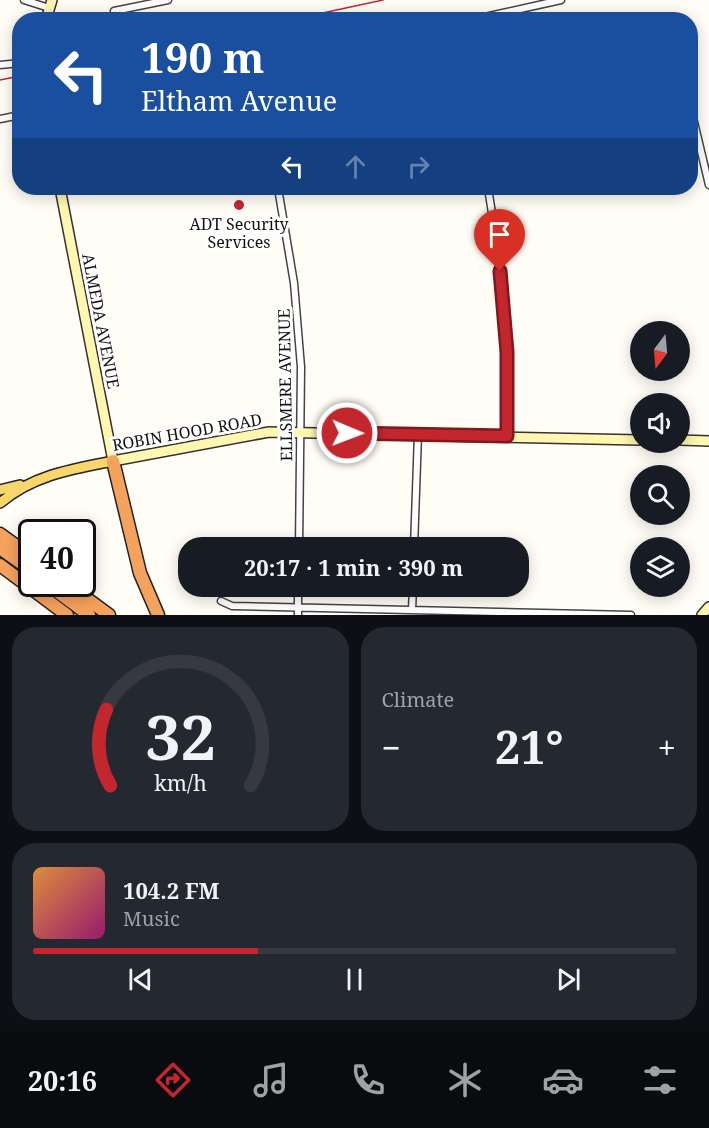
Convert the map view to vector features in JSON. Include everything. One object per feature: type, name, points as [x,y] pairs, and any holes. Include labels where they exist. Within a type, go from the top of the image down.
[{"type":"highway","points":[[113,461],[137,564],[158,615]]},
{"type":"highway","points":[[0,534],[18,547]]},
{"type":"highway","points":[[0,548],[18,562]]},
{"type":"highway","points":[[0,565],[67,615]]},
{"type":"highway","points":[[65,597],[89,615]]},
{"type":"highway","points":[[85,597],[109,615]]},
{"type":"main road","name":"ROBIN HOOD ROAD","points":[[0,503],[31,482],[59,472],[113,461]]},
{"type":"main road","points":[[0,490],[31,482]]},
{"type":"street","points":[[24,0],[51,4]]},
{"type":"street","points":[[114,11],[168,0]]},
{"type":"street","points":[[507,12],[561,0]]},
{"type":"street","points":[[698,138],[709,184]]},
{"type":"street","name":"ALMEDA AVENUE","points":[[61,195],[113,461]]},
{"type":"street","name":"ELLSMERE AVENUE","points":[[279,195],[297,307],[301,367],[299,537]]},
{"type":"street","points":[[489,195],[498,251],[506,333],[507,436]]},
{"type":"street","name":"ROBIN HOOD ROAD","points":[[113,461],[254,434],[302,432],[630,440]]},
{"type":"street","points":[[414,537],[418,434]]},
{"type":"street","points":[[690,440],[709,441]]},
{"type":"street","points":[[412,610],[413,597]]},
{"type":"street","points":[[221,601],[232,606],[271,607],[298,611],[412,610],[631,615]]},
{"type":"street","points":[[271,607],[271,615]]},
{"type":"street","points":[[702,615],[709,607]]},
{"type":"railway","points":[[327,12],[383,0]]},
{"type":"railway","points":[[0,80],[12,78]]},
{"type":"place","name":"ADT Security Services","points":[[239,205]]},
{"type":"route","points":[[347,433],[507,436],[507,352],[500,271]]}]
